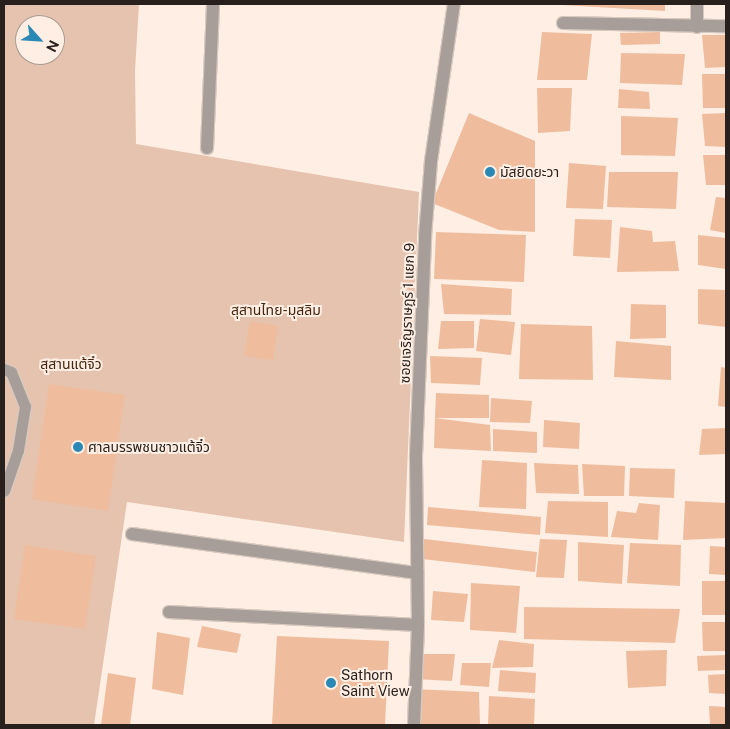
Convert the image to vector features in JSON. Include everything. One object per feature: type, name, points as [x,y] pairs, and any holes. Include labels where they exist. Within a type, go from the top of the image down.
[{"type":"street","points":[[207,148],[213,4]]},
{"type":"street","name":"ซอยเจริญราษฎร์ 1 แยก 9","points":[[414,725],[418,625],[416,455],[425,236],[430,161],[454,4]]},
{"type":"street","points":[[697,4],[698,27]]},
{"type":"street","points":[[563,23],[698,27],[726,26]]},
{"type":"street","points":[[132,534],[417,573]]},
{"type":"street","points":[[169,612],[418,625]]},
{"type":"lane","points":[[4,369],[10,372],[26,406],[18,450],[4,491]]},
{"type":"green space","points":[[4,4],[139,4],[135,71],[136,144],[419,192],[404,542],[127,502],[94,725],[4,725]]},
{"type":"building","points":[[544,4],[665,4],[665,11]]},
{"type":"building","points":[[542,32],[592,34],[587,80],[537,80]]},
{"type":"building","points":[[660,32],[660,44],[621,45],[620,33]]},
{"type":"building","points":[[702,35],[726,35],[726,67],[705,68]]},
{"type":"building","points":[[621,53],[685,54],[682,85],[620,83]]},
{"type":"building","points":[[702,74],[726,74],[726,108],[703,108]]},
{"type":"building","points":[[537,88],[572,88],[570,131],[538,133]]},
{"type":"building","points":[[619,89],[649,92],[650,109],[618,108]]},
{"type":"building","name":"มัสยิดยะวา","points":[[469,113],[535,141],[535,232],[499,230],[432,203]]},
{"type":"building","points":[[726,113],[726,147],[705,146],[702,114]]},
{"type":"building","points":[[621,116],[678,118],[675,156],[621,155]]},
{"type":"building","points":[[703,155],[726,155],[726,185],[706,185]]},
{"type":"building","points":[[569,163],[606,166],[603,209],[566,208]]},
{"type":"building","points":[[609,172],[678,172],[676,209],[607,207]]},
{"type":"building","points":[[716,197],[726,198],[726,233],[710,230]]},
{"type":"building","points":[[575,219],[612,220],[610,258],[573,256]]},
{"type":"building","points":[[620,227],[652,231],[653,242],[675,241],[679,271],[617,272]]},
{"type":"building","points":[[436,232],[526,235],[524,282],[434,279]]},
{"type":"building","points":[[698,235],[726,238],[726,269],[698,265]]},
{"type":"building","points":[[441,284],[512,289],[511,315],[444,314]]},
{"type":"building","points":[[698,289],[726,290],[726,327],[698,324]]},
{"type":"building","points":[[631,304],[666,305],[666,338],[630,339]]},
{"type":"building","points":[[480,319],[515,322],[511,355],[476,351]]},
{"type":"building","points":[[250,321],[278,326],[273,360],[244,356]]},
{"type":"building","points":[[441,321],[474,321],[474,348],[438,349]]},
{"type":"building","points":[[521,324],[592,326],[593,380],[519,379]]},
{"type":"building","points":[[616,341],[671,346],[671,380],[614,377]]},
{"type":"building","points":[[430,356],[482,358],[480,385],[431,383]]},
{"type":"building","points":[[721,367],[726,368],[726,407],[718,406]]},
{"type":"building","name":"ศาลบรรพชนชาวแต้จิ๋ว","points":[[49,384],[125,395],[108,511],[32,499]]},
{"type":"building","points":[[436,393],[489,395],[489,418],[435,418]]},
{"type":"building","points":[[491,398],[532,401],[530,423],[490,422]]},
{"type":"building","points":[[435,418],[490,425],[491,451],[434,448]]},
{"type":"building","points":[[544,420],[580,423],[579,449],[543,447]]},
{"type":"building","points":[[726,428],[726,454],[699,455],[702,429]]},
{"type":"building","points":[[493,429],[537,432],[537,453],[493,451]]},
{"type":"building","points":[[482,460],[527,463],[526,509],[479,507]]},
{"type":"building","points":[[534,463],[578,465],[579,494],[536,493]]},
{"type":"building","points":[[582,464],[625,466],[624,496],[584,496]]},
{"type":"building","points":[[630,468],[675,469],[674,498],[629,496]]},
{"type":"building","points":[[548,501],[608,502],[608,537],[545,533]]},
{"type":"building","points":[[685,501],[726,503],[726,538],[683,540]]},
{"type":"building","points":[[639,503],[660,505],[658,540],[611,537],[617,511],[636,513]]},
{"type":"building","points":[[428,507],[541,517],[540,535],[427,525]]},
{"type":"building","points":[[424,539],[537,552],[535,572],[422,559]]},
{"type":"building","points":[[540,539],[567,540],[564,578],[536,577]]},
{"type":"building","points":[[578,542],[624,545],[622,584],[578,581]]},
{"type":"building","points":[[630,543],[681,545],[680,586],[627,583]]},
{"type":"building","points":[[25,545],[96,556],[85,629],[14,619]]},
{"type":"building","points":[[710,546],[726,547],[726,575],[709,574]]},
{"type":"building","points":[[702,581],[726,581],[726,615],[702,615]]},
{"type":"building","points":[[471,583],[520,586],[516,633],[470,630]]},
{"type":"building","points":[[433,591],[468,594],[464,622],[431,620]]},
{"type":"building","points":[[524,607],[680,609],[675,643],[524,639]]},
{"type":"building","points":[[702,622],[726,622],[726,651],[703,651]]},
{"type":"building","points":[[202,626],[241,634],[237,653],[197,647]]},
{"type":"building","points":[[157,632],[190,638],[183,695],[152,689]]},
{"type":"building","name":"Sathorn Saint View","points":[[277,636],[389,641],[385,725],[272,725]]},
{"type":"building","points":[[499,640],[534,644],[533,667],[492,668]]},
{"type":"building","points":[[667,650],[666,686],[628,688],[626,651]]},
{"type":"building","points":[[416,654],[455,654],[452,681],[414,679]]},
{"type":"building","points":[[726,655],[726,670],[698,671],[697,656]]},
{"type":"building","points":[[462,663],[491,663],[489,687],[460,685]]},
{"type":"building","points":[[500,670],[536,673],[535,693],[498,691]]},
{"type":"building","points":[[108,673],[136,678],[130,725],[101,725]]},
{"type":"building","points":[[726,674],[726,694],[709,693],[708,675]]},
{"type":"building","points":[[414,689],[479,692],[480,725],[414,725]]},
{"type":"building","points":[[489,696],[535,699],[534,725],[488,725]]},
{"type":"building","points":[[709,706],[726,707],[726,725],[710,725]]},
{"type":"place","name":"มัสยิดยะวา","points":[[490,172]]},
{"type":"place","name":"ศาลบรรพชนชาวแต้จิ๋ว","points":[[78,447]]},
{"type":"place","name":"Sathorn Saint View","points":[[331,683]]},
{"type":"park label","name":"สุสานไทย-มุสลิม","points":[[276,310]]},
{"type":"park label","name":"สุสานแต้จิ๋ว","points":[[71,364]]}]
